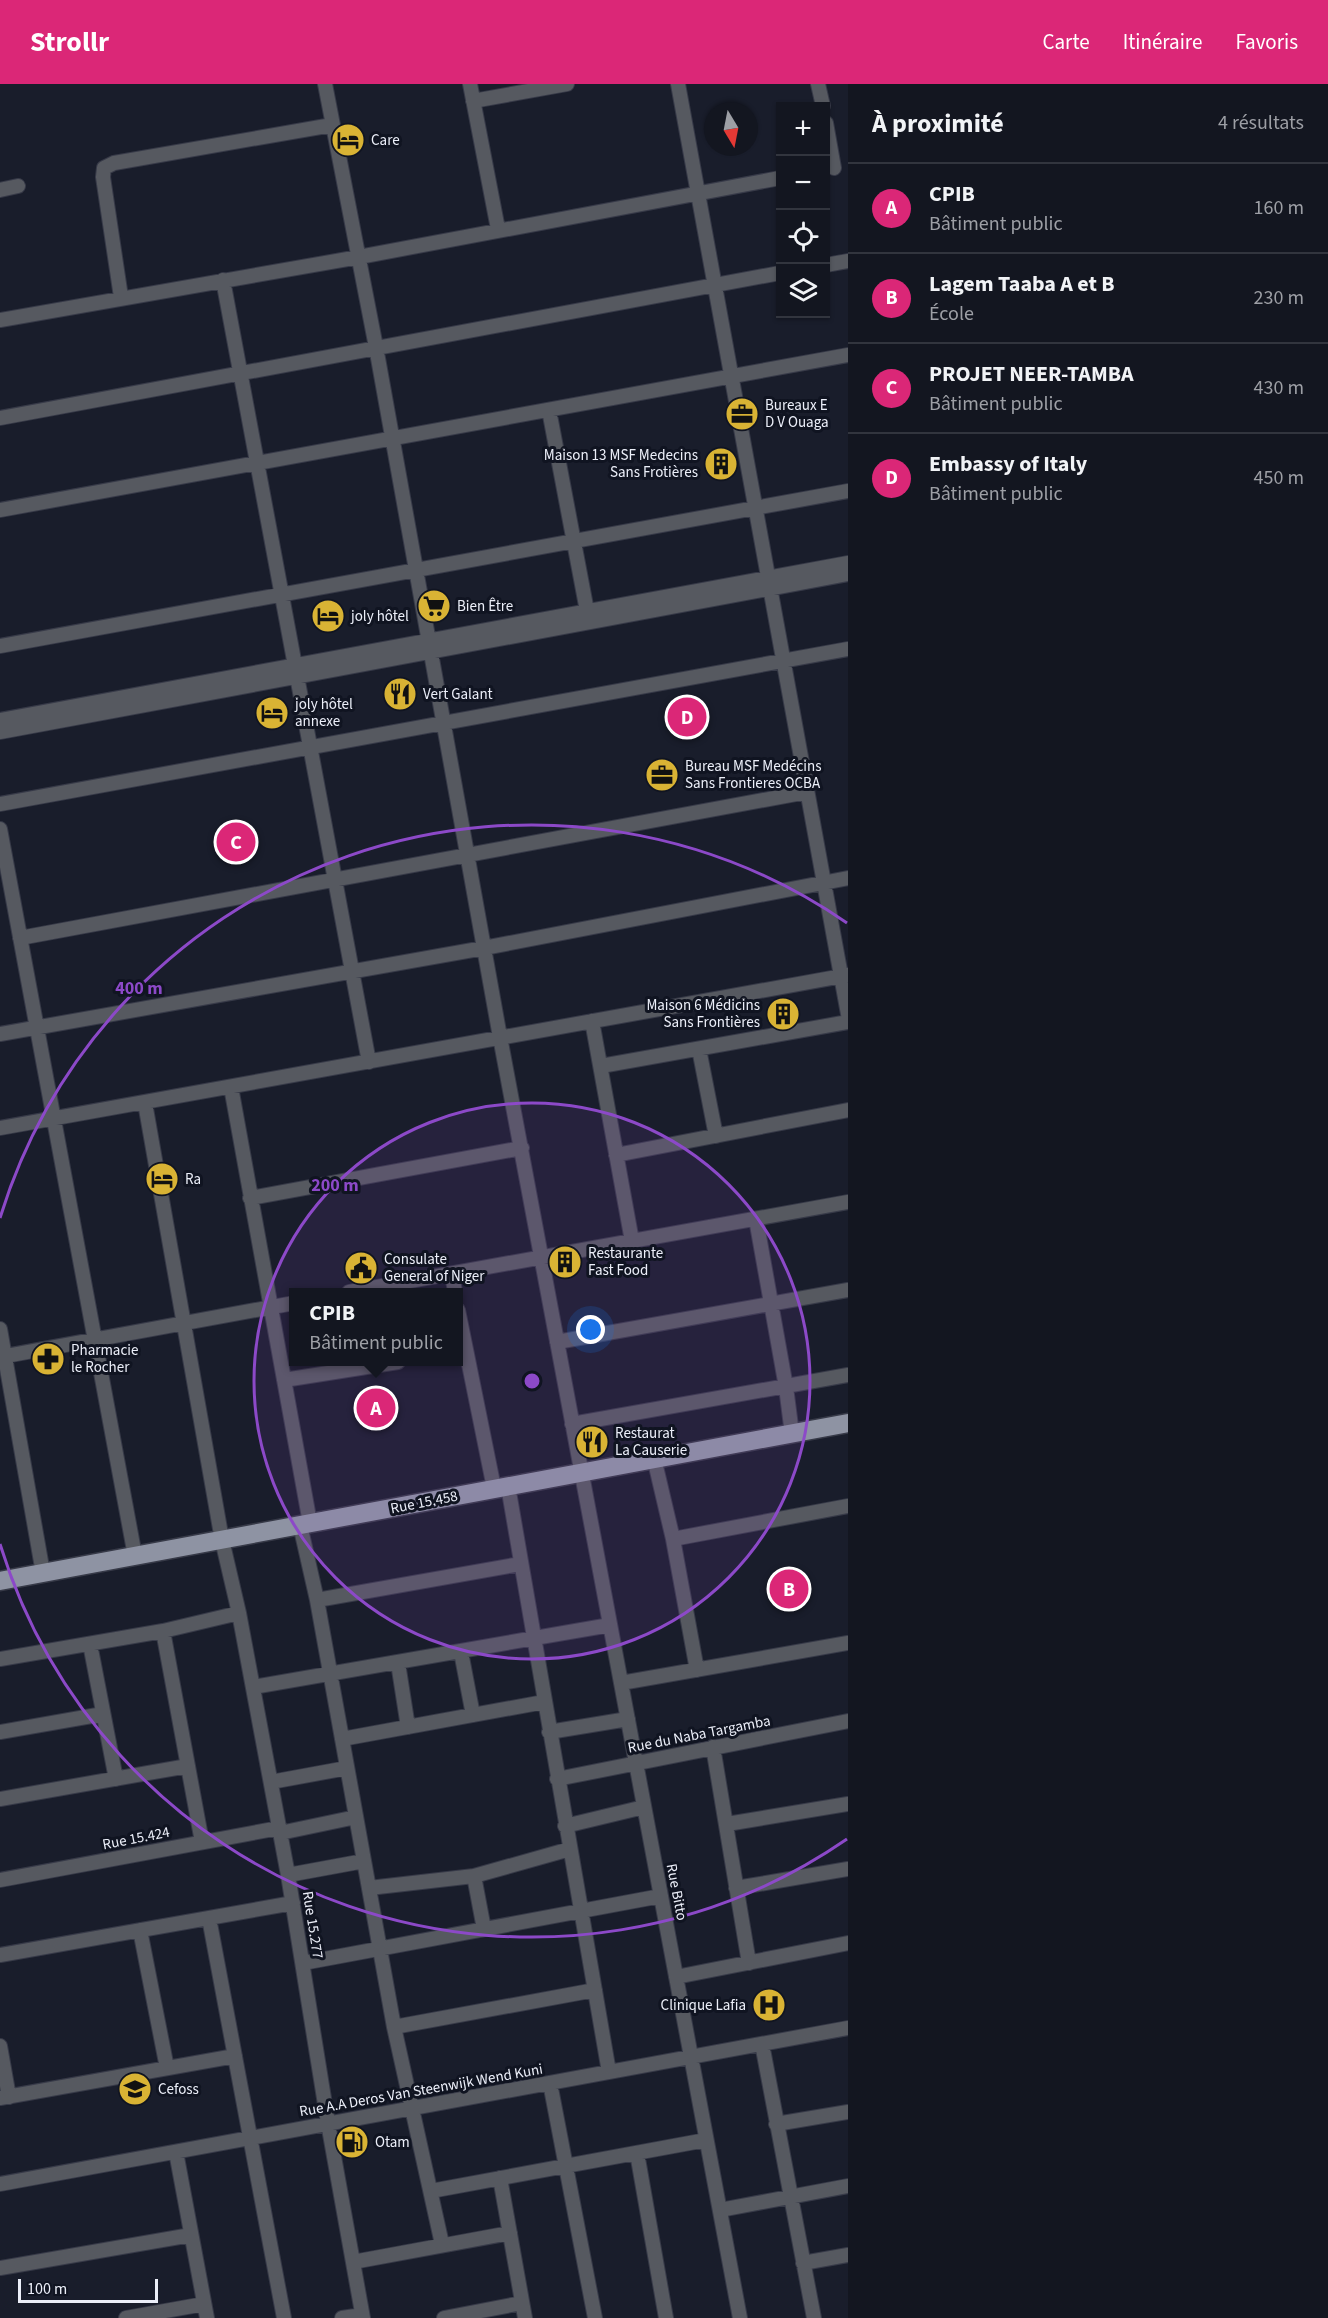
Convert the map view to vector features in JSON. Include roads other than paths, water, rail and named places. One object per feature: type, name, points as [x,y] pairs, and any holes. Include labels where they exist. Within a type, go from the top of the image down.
[{"type":"main road","name":"Rue 15.458","points":[[0,1581],[848,1423]]},
{"type":"street","name":"Rue Bitto","points":[[325,84],[376,347],[469,854],[500,1037],[740,2318]]},
{"type":"street","points":[[470,84],[498,229]]},
{"type":"street","points":[[473,100],[567,84]]},
{"type":"street","points":[[678,84],[807,792],[844,976],[848,1014]]},
{"type":"street","points":[[819,84],[821,102]]},
{"type":"street","points":[[122,297],[103,177],[104,168],[114,163],[332,125]]},
{"type":"street","points":[[830,169],[848,165]]},
{"type":"street","points":[[0,320],[358,257],[776,179]]},
{"type":"street","points":[[0,190],[18,186]]},
{"type":"street","points":[[830,264],[848,261]]},
{"type":"street","points":[[0,418],[776,274]]},
{"type":"street","points":[[224,280],[369,1062]]},
{"type":"street","points":[[0,510],[848,355]]},
{"type":"street","points":[[549,410],[587,611]]},
{"type":"street","points":[[0,646],[848,491]]},
{"type":"street","points":[[0,720],[297,670],[769,583],[848,563]]},
{"type":"street","points":[[431,645],[587,611],[769,583],[848,574]]},
{"type":"street","points":[[0,804],[848,649]]},
{"type":"street","points":[[0,732],[297,670]]},
{"type":"street","points":[[20,938],[807,792]]},
{"type":"street","points":[[0,829],[93,1340],[135,1556]]},
{"type":"street","points":[[0,1034],[354,972],[848,878]]},
{"type":"street","points":[[0,1128],[844,976]]},
{"type":"street","points":[[592,1021],[632,1241]]},
{"type":"street","points":[[601,1066],[848,1022]]},
{"type":"street","points":[[699,1049],[716,1136]]},
{"type":"street","points":[[231,1087],[284,1380],[317,1600],[394,2026],[442,2244]]},
{"type":"street","name":"Rue 15.277","points":[[145,1103],[222,1540],[254,1687],[288,1875],[328,2123],[363,2316]]},
{"type":"street","points":[[616,1155],[848,1110]]},
{"type":"street","points":[[250,1198],[522,1148]]},
{"type":"street","points":[[376,1288],[848,1202]]},
{"type":"street","points":[[756,1219],[786,1387],[792,1434]]},
{"type":"street","points":[[452,1274],[454,1288]]},
{"type":"street","points":[[557,1342],[848,1290]]},
{"type":"street","points":[[3,1356],[289,1304]]},
{"type":"street","points":[[0,1329],[43,1573]]},
{"type":"street","points":[[463,1354],[501,1487],[520,1564],[609,2072]]},
{"type":"street","points":[[284,1380],[373,1366]]},
{"type":"street","points":[[573,1424],[848,1375]]},
{"type":"street","points":[[654,1458],[673,1539],[697,1670]]},
{"type":"street","points":[[673,1539],[848,1506]]},
{"type":"street","points":[[317,1600],[520,1564]]},
{"type":"street","points":[[0,1659],[163,1631],[239,1614]]},
{"type":"street","points":[[254,1687],[610,1625]]},
{"type":"street","points":[[163,1631],[202,1842]]},
{"type":"street","points":[[621,1683],[848,1643]]},
{"type":"street","points":[[90,1644],[116,1779]]},
{"type":"street","points":[[461,1652],[473,1715]]},
{"type":"street","points":[[398,1663],[408,1727]]},
{"type":"street","points":[[342,1739],[544,1702]]},
{"type":"street","points":[[0,1732],[103,1714]]},
{"type":"street","points":[[549,1732],[628,1719]]},
{"type":"street","name":"Rue du Naba Targamba","points":[[557,1779],[848,1721]]},
{"type":"street","points":[[712,1747],[749,1963]]},
{"type":"street","points":[[0,1799],[188,1766]]},
{"type":"street","points":[[271,1782],[347,1768]]},
{"type":"street","points":[[565,1826],[644,1807]]},
{"type":"street","points":[[727,1824],[847,1807]]},
{"type":"street","name":"Rue 15.424","points":[[0,1880],[202,1842],[356,1817]]},
{"type":"street","points":[[369,1888],[474,1876],[570,1849]]},
{"type":"street","points":[[288,1875],[364,1861]]},
{"type":"street","points":[[736,1888],[848,1869]]},
{"type":"street","points":[[474,1876],[484,1929]]},
{"type":"street","points":[[303,1963],[661,1896]]},
{"type":"street","points":[[0,1955],[293,1903]]},
{"type":"street","points":[[209,1918],[284,2318]]},
{"type":"street","points":[[140,1930],[167,2068]]},
{"type":"street","points":[[676,1977],[848,1943]]},
{"type":"street","points":[[394,2026],[595,1990]]},
{"type":"street","name":"Rue A.A Deros Van Steenwijk Wend Kuni","points":[[0,2184],[848,2028]]},
{"type":"street","points":[[762,2044],[814,2318]]},
{"type":"street","points":[[0,2046],[4,2098],[235,2056]]},
{"type":"street","points":[[550,2083],[595,2318]]},
{"type":"street","points":[[776,2124],[848,2112]]},
{"type":"street","points":[[431,2191],[706,2140]]},
{"type":"street","points":[[176,2152],[207,2318]]},
{"type":"street","points":[[637,2153],[666,2318]]},
{"type":"street","points":[[500,2178],[525,2318]]},
{"type":"street","points":[[720,2210],[848,2186]]},
{"type":"street","points":[[353,2262],[510,2233]]},
{"type":"street","points":[[0,2268],[191,2235]]},
{"type":"street","points":[[803,2263],[848,2255]]},
{"type":"street","points":[[444,2318],[522,2303]]},
{"type":"street","points":[[126,2318],[204,2304]]},
{"type":"street","points":[[342,2318],[363,2316]]},
{"type":"place","name":"Care","points":[[348,140]]},
{"type":"place","name":"Bureaux E D V Ouaga","points":[[742,414]]},
{"type":"place","name":"Maison 13 MSF Medecins Sans Frotières","points":[[721,464]]},
{"type":"place","name":"Bien Être","points":[[434,606]]},
{"type":"place","name":"joly hôtel","points":[[328,616]]},
{"type":"place","name":"Vert Galant","points":[[400,694]]},
{"type":"place","name":"joly hôtel annexe","points":[[272,713]]},
{"type":"place","name":"Embassy of Italy","points":[[687,717]]},
{"type":"place","name":"Bureau MSF Medécins Sans Frontieres OCBA","points":[[662,775]]},
{"type":"place","name":"PROJET NEER-TAMBA","points":[[236,842]]},
{"type":"place","name":"Maison 6 Médicins Sans Frontières","points":[[783,1014]]},
{"type":"place","name":"Ra","points":[[162,1179]]},
{"type":"place","name":"Restaurante Fast Food","points":[[565,1262]]},
{"type":"place","name":"Consulate General of Niger","points":[[361,1268]]},
{"type":"place","name":"Pharmacie le Rocher","points":[[48,1359]]},
{"type":"place","name":"CPIB","points":[[376,1408]]},
{"type":"place","name":"Restaurat La Causerie","points":[[592,1442]]},
{"type":"place","name":"Lagem Taaba A et B","points":[[789,1589]]},
{"type":"place","name":"Clinique Lafia","points":[[769,2005]]},
{"type":"place","name":"Cefoss","points":[[135,2089]]},
{"type":"place","name":"Otam","points":[[352,2142]]}]
